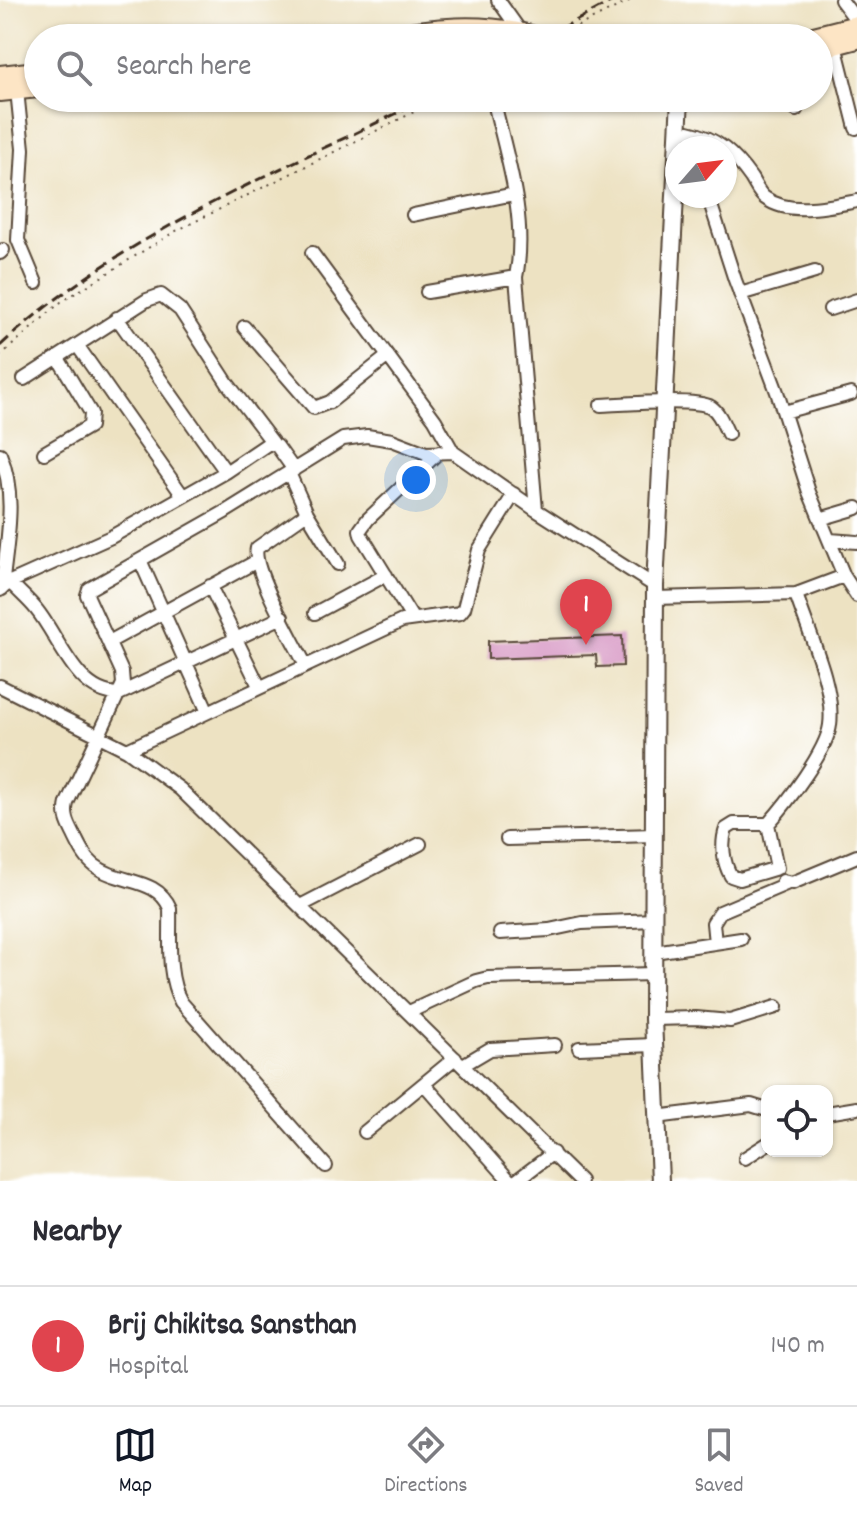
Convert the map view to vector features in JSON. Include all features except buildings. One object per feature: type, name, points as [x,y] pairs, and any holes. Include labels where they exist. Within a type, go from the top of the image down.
[{"type":"main road","points":[[833,30],[857,23]]},
{"type":"main road","points":[[833,45],[857,39]]},
{"type":"main road","points":[[0,75],[24,72]]},
{"type":"street","points":[[498,0],[515,24]]},
{"type":"street","points":[[841,0],[857,23]]},
{"type":"street","points":[[833,64],[856,128]]},
{"type":"street","points":[[9,91],[23,149],[18,240],[36,283]]},
{"type":"street","points":[[496,112],[514,194],[520,241],[516,277],[536,510]]},
{"type":"street","points":[[660,1181],[653,1019],[655,592],[679,112]]},
{"type":"street","points":[[683,112],[689,136]]},
{"type":"street","points":[[688,132],[718,142],[741,164],[764,197],[776,203],[807,208],[857,201]]},
{"type":"street","points":[[413,215],[514,194]]},
{"type":"street","points":[[712,208],[820,519],[844,576],[857,596]]},
{"type":"street","points":[[312,253],[435,420],[453,452],[655,592],[796,594],[844,576]]},
{"type":"street","points":[[740,294],[815,272]]},
{"type":"street","points":[[427,292],[516,277]]},
{"type":"street","points":[[24,379],[155,295],[169,300],[180,310],[228,384],[292,471],[307,513],[338,564]]},
{"type":"street","points":[[830,309],[857,300]]},
{"type":"street","points":[[117,318],[226,472]]},
{"type":"street","points":[[244,327],[314,408],[330,402],[388,356]]},
{"type":"street","points":[[77,345],[183,496]]},
{"type":"street","points":[[44,453],[90,426],[92,420],[91,413],[58,358]]},
{"type":"street","points":[[784,412],[851,394]]},
{"type":"street","points":[[601,405],[706,405],[713,408],[728,434]]},
{"type":"street","points":[[326,1166],[181,1002],[174,990],[170,908],[166,899],[150,886],[106,873],[93,864],[84,854],[65,812],[123,684],[122,672],[87,595],[89,589],[343,439],[353,436],[392,440],[426,453],[453,452]]},
{"type":"street","points":[[4,587],[111,537],[273,443]]},
{"type":"street","points":[[412,618],[360,530],[439,452]]},
{"type":"street","points":[[0,454],[8,473],[11,494],[4,587]]},
{"type":"street","points":[[127,750],[305,664],[412,618],[460,613],[479,550],[514,494]]},
{"type":"street","points":[[820,519],[857,508]]},
{"type":"street","points":[[305,664],[257,561],[257,548],[307,513]]},
{"type":"street","points":[[830,540],[857,542]]},
{"type":"street","points":[[140,560],[207,710]]},
{"type":"street","points":[[109,642],[257,561]]},
{"type":"street","points":[[315,613],[386,575]]},
{"type":"street","points":[[210,586],[259,686]]},
{"type":"street","points":[[4,587],[37,610],[65,654],[92,686],[106,694],[119,694],[282,617]]},
{"type":"street","points":[[777,868],[740,879],[731,876],[727,870],[722,840],[726,829],[734,824],[768,824],[821,750],[830,729],[831,710],[825,682],[796,594]]},
{"type":"street","points":[[0,686],[127,750],[180,789],[580,1181]]},
{"type":"street","points":[[768,824],[777,868],[786,884]]},
{"type":"street","points":[[507,839],[655,835]]},
{"type":"street","points":[[300,906],[420,844]]},
{"type":"street","points":[[715,943],[713,923],[720,912],[857,856]]},
{"type":"street","points":[[500,933],[549,930],[582,923],[654,920]]},
{"type":"street","points":[[654,952],[741,939]]},
{"type":"street","points":[[409,1012],[488,978],[654,974]]},
{"type":"street","points":[[653,1019],[730,1021],[776,1007]]},
{"type":"street","points":[[365,1132],[424,1084],[459,1062],[490,1049],[555,1045]]},
{"type":"street","points":[[579,1048],[654,1045]]},
{"type":"street","points":[[424,1084],[510,1181]]},
{"type":"street","points":[[656,1117],[751,1105],[761,1108]]},
{"type":"street","points":[[833,1112],[857,1108]]},
{"type":"street","points":[[745,1158],[761,1148]]},
{"type":"street","points":[[516,1181],[553,1153]]},
{"type":"path","points":[[582,24],[631,0]]},
{"type":"path","points":[[0,356],[61,302],[163,238],[414,112]]},
{"type":"railway","points":[[570,24],[614,0]]},
{"type":"railway","points":[[0,346],[47,306],[150,237],[204,207],[399,112]]},
{"type":"place","name":"Brij Chikitsa Sansthan","points":[[586,645]]}]
